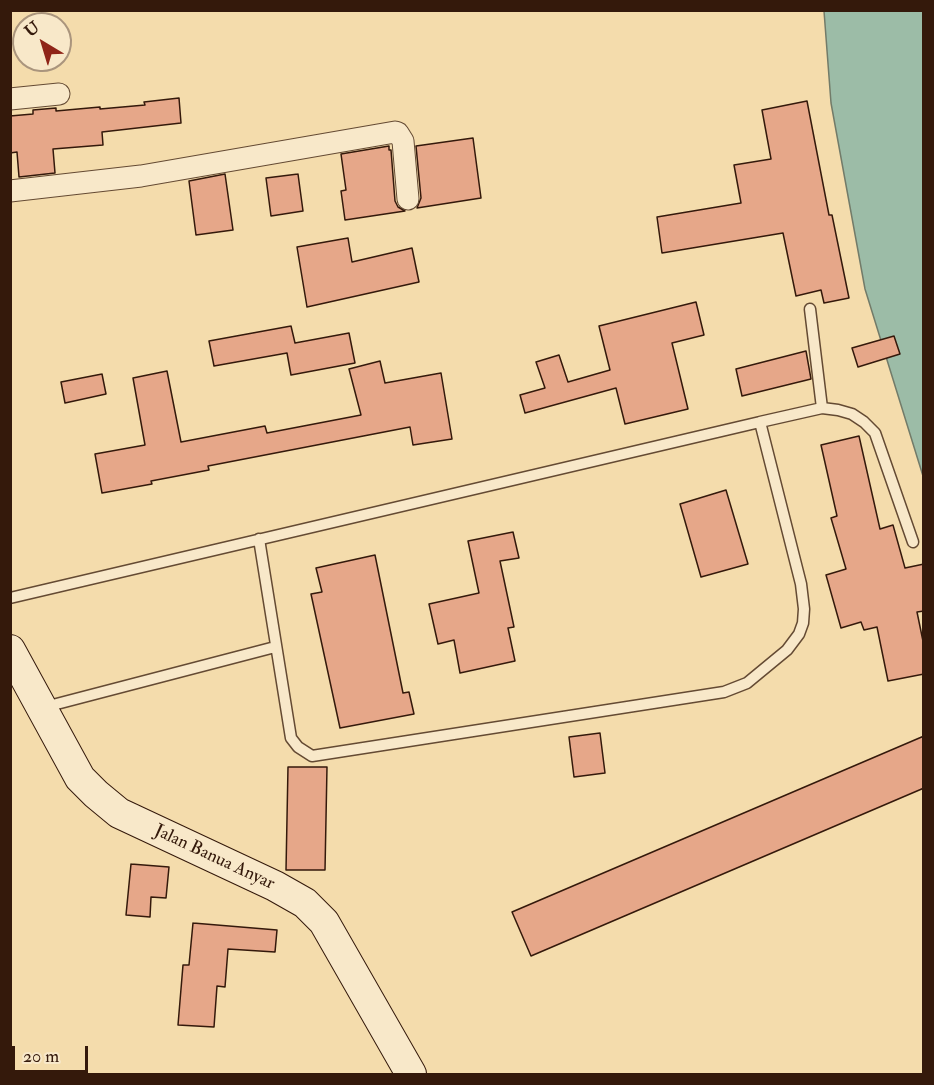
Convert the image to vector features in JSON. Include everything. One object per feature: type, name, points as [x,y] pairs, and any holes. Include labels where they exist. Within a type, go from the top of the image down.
[{"type":"street","points":[[10,99],[59,94]]},
{"type":"street","points":[[10,191],[141,176],[395,132],[403,141],[408,199]]},
{"type":"street","name":"Jalan Banua Anyar","points":[[10,650],[80,778],[96,794],[119,813],[275,886],[305,903],[324,922],[411,1074]]},
{"type":"lane","points":[[810,309],[822,408]]},
{"type":"lane","points":[[10,598],[822,408],[852,414],[875,433],[913,542]]},
{"type":"lane","points":[[259,540],[291,738],[298,747],[312,756],[713,695],[736,688],[759,674],[787,650],[799,634],[803,622],[801,584],[760,422]]},
{"type":"lane","points":[[42,708],[275,647]]},
{"type":"shaded area","points":[[824,11],[923,11],[923,476],[865,289],[831,103]]},
{"type":"building","points":[[179,98],[181,123],[102,132],[103,145],[53,149],[55,173],[19,177],[17,152],[10,153],[10,116],[33,114],[33,110],[56,108],[56,111],[100,107],[100,109],[145,105],[144,102]]},
{"type":"building","points":[[807,101],[829,215],[832,215],[849,298],[824,303],[821,290],[796,296],[783,233],[662,253],[657,217],[741,203],[734,165],[771,159],[762,110]]},
{"type":"building","points":[[473,138],[481,198],[417,208],[421,198],[416,146]]},
{"type":"building","points":[[389,146],[395,201],[398,207],[405,211],[345,220],[341,191],[346,190],[341,154]]},
{"type":"building","points":[[225,174],[233,230],[196,235],[189,181]]},
{"type":"building","points":[[298,174],[303,211],[271,216],[266,178]]},
{"type":"building","points":[[348,238],[352,262],[412,248],[419,282],[307,307],[297,247]]},
{"type":"building","points":[[696,302],[704,335],[672,343],[688,409],[625,424],[616,388],[525,413],[520,395],[545,388],[536,362],[559,355],[568,382],[610,370],[599,326]]},
{"type":"building","points":[[291,326],[295,343],[349,333],[355,363],[291,375],[287,353],[214,366],[209,341]]},
{"type":"building","points":[[894,336],[900,354],[858,367],[852,348]]},
{"type":"building","points":[[806,351],[811,379],[742,396],[736,369]]},
{"type":"building","points":[[380,361],[385,383],[441,373],[452,439],[413,445],[410,427],[208,466],[209,470],[102,493],[95,454],[145,445],[133,378],[167,371],[181,442],[265,426],[267,433],[361,415],[349,369]]},
{"type":"building","points":[[102,374],[106,394],[65,403],[61,382]]},
{"type":"building","points":[[859,436],[880,529],[893,525],[905,568],[924,564],[924,611],[917,612],[924,646],[924,674],[888,681],[877,627],[864,630],[861,622],[841,628],[826,575],[846,569],[831,518],[837,516],[821,445]]},
{"type":"building","points":[[726,490],[748,564],[701,577],[680,504]]},
{"type":"building","points":[[513,532],[519,558],[500,561],[514,627],[508,628],[515,661],[460,673],[454,640],[438,644],[429,604],[479,593],[468,541]]},
{"type":"building","points":[[375,555],[403,693],[409,692],[414,714],[340,728],[311,594],[322,592],[316,568]]},
{"type":"building","points":[[600,733],[605,773],[574,777],[569,737]]},
{"type":"building","points":[[924,736],[924,788],[531,956],[512,912]]},
{"type":"building","points":[[288,767],[327,767],[325,870],[286,870]]},
{"type":"building","points":[[131,864],[169,867],[166,898],[151,897],[150,917],[126,915]]},
{"type":"building","points":[[193,923],[277,930],[275,952],[228,949],[225,987],[217,986],[214,1027],[178,1025],[183,965],[189,965]]}]
